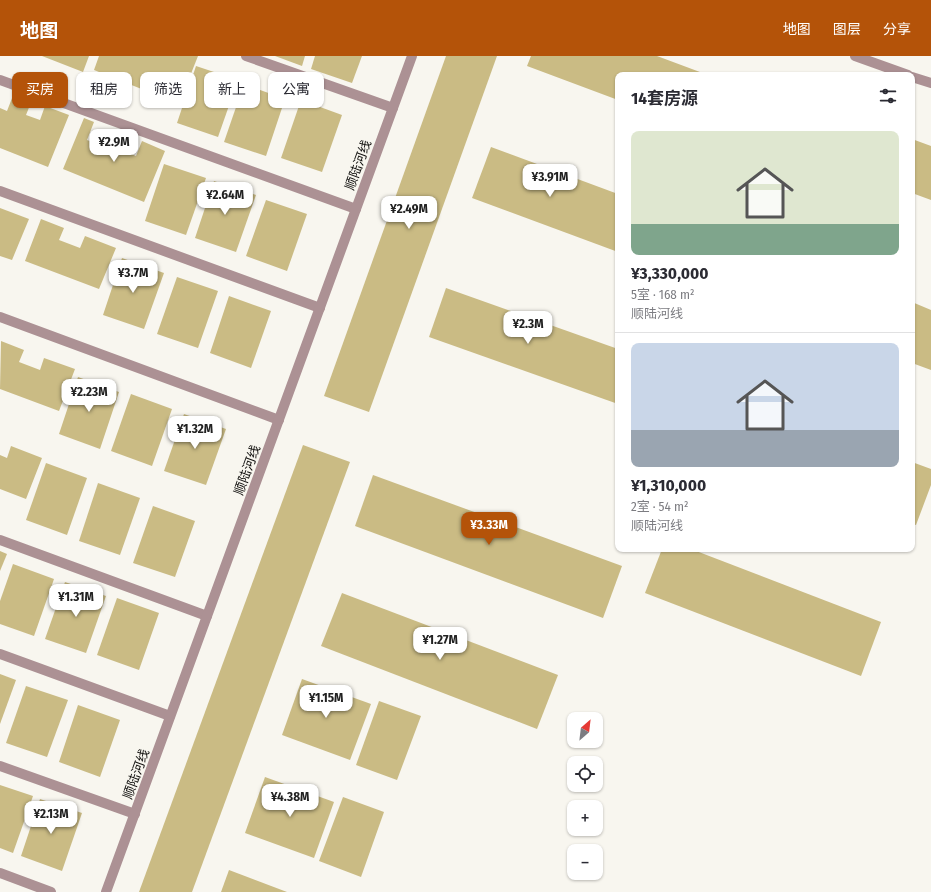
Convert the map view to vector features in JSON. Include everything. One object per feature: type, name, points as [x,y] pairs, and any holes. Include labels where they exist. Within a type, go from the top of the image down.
[{"type":"street","points":[[246,56],[393,108]]},
{"type":"street","name":"顺陆河线","points":[[106,892],[412,56]]},
{"type":"street","points":[[855,56],[900,72]]},
{"type":"street","points":[[915,78],[931,84]]},
{"type":"street","points":[[0,80],[356,209]]},
{"type":"street","points":[[0,191],[320,308]]},
{"type":"street","points":[[0,317],[279,420]]},
{"type":"street","points":[[0,540],[207,616]]},
{"type":"street","points":[[0,654],[170,716]]},
{"type":"street","points":[[0,766],[135,814]]},
{"type":"street","points":[[0,873],[51,892]]},
{"type":"building","points":[[42,56],[89,56],[83,72]]},
{"type":"building","points":[[99,56],[198,56],[192,72],[140,72],[140,88],[132,85],[132,72],[99,72],[94,70]]},
{"type":"building","points":[[275,56],[305,56],[302,66]]},
{"type":"building","points":[[315,56],[362,56],[352,83],[324,73],[324,72],[311,69]]},
{"type":"building","points":[[446,56],[497,56],[369,412],[324,396]]},
{"type":"building","points":[[531,56],[657,56],[700,72],[615,72],[615,99],[527,66]]},
{"type":"building","points":[[196,66],[214,72],[204,72],[204,108],[228,108],[218,137],[177,123],[182,108],[196,108],[196,72],[194,72]]},
{"type":"building","points":[[260,90],[268,93],[268,108],[282,108],[266,156],[224,142],[236,108],[260,108]]},
{"type":"building","points":[[12,98],[12,108],[29,108],[26,115],[40,120],[44,108],[50,108],[69,115],[48,167],[0,148],[0,108],[7,111]]},
{"type":"building","points":[[298,108],[323,108],[342,115],[322,172],[281,158]]},
{"type":"building","points":[[84,118],[94,122],[87,140],[103,146],[110,129],[128,136],[122,150],[136,156],[142,141],[165,151],[144,202],[63,169]]},
{"type":"building","points":[[915,140],[931,146],[931,200],[915,194]]},
{"type":"building","points":[[491,147],[615,193],[615,251],[472,198]]},
{"type":"building","points":[[164,164],[206,178],[186,235],[145,221]]},
{"type":"building","points":[[214,181],[256,195],[236,252],[195,238]]},
{"type":"building","points":[[266,200],[307,214],[287,271],[246,256]]},
{"type":"building","points":[[0,208],[29,219],[12,260],[0,256]]},
{"type":"building","points":[[41,219],[64,228],[59,240],[80,248],[85,236],[116,248],[99,289],[25,261]]},
{"type":"building","points":[[122,258],[164,273],[144,329],[103,315]]},
{"type":"building","points":[[177,277],[218,291],[198,348],[157,334]]},
{"type":"building","points":[[446,288],[615,348],[615,403],[429,337]]},
{"type":"building","points":[[229,296],[271,311],[251,368],[210,353]]},
{"type":"building","points":[[915,303],[931,310],[931,370],[915,364]]},
{"type":"building","points":[[1,341],[24,350],[19,362],[40,370],[44,358],[75,369],[59,411],[0,389]]},
{"type":"building","points":[[78,377],[119,392],[100,449],[59,434]]},
{"type":"building","points":[[131,394],[172,409],[152,466],[111,451]]},
{"type":"building","points":[[184,414],[226,429],[206,485],[164,471]]},
{"type":"building","points":[[303,445],[350,462],[192,892],[139,892]]},
{"type":"building","points":[[11,446],[42,458],[26,499],[0,489],[0,455],[7,458]]},
{"type":"building","points":[[46,463],[87,478],[67,535],[26,520]]},
{"type":"building","points":[[915,463],[931,469],[931,485],[916,525]]},
{"type":"building","points":[[373,475],[622,566],[603,618],[355,526]]},
{"type":"building","points":[[98,483],[140,498],[120,555],[79,541]]},
{"type":"building","points":[[153,506],[195,521],[175,577],[133,563]]},
{"type":"building","points":[[0,551],[7,554],[0,571]]},
{"type":"building","points":[[661,552],[699,552],[881,622],[861,676],[645,593]]},
{"type":"building","points":[[13,564],[54,579],[34,636],[0,624],[0,601]]},
{"type":"building","points":[[65,582],[106,596],[86,653],[45,639]]},
{"type":"building","points":[[342,593],[558,675],[537,729],[321,646]]},
{"type":"building","points":[[117,598],[159,613],[139,670],[97,655]]},
{"type":"building","points":[[0,674],[16,680],[0,724]]},
{"type":"building","points":[[302,679],[371,704],[350,760],[282,735]]},
{"type":"building","points":[[26,686],[68,700],[47,757],[6,743]]},
{"type":"building","points":[[379,701],[421,716],[397,780],[356,765]]},
{"type":"building","points":[[78,705],[120,720],[100,777],[59,762]]},
{"type":"building","points":[[265,777],[334,802],[314,858],[245,833]]},
{"type":"building","points":[[0,785],[33,796],[13,853],[0,848]]},
{"type":"building","points":[[343,797],[384,812],[361,877],[319,861]]},
{"type":"building","points":[[40,799],[82,813],[62,871],[21,856]]},
{"type":"building","points":[[229,870],[287,892],[221,892]]}]
